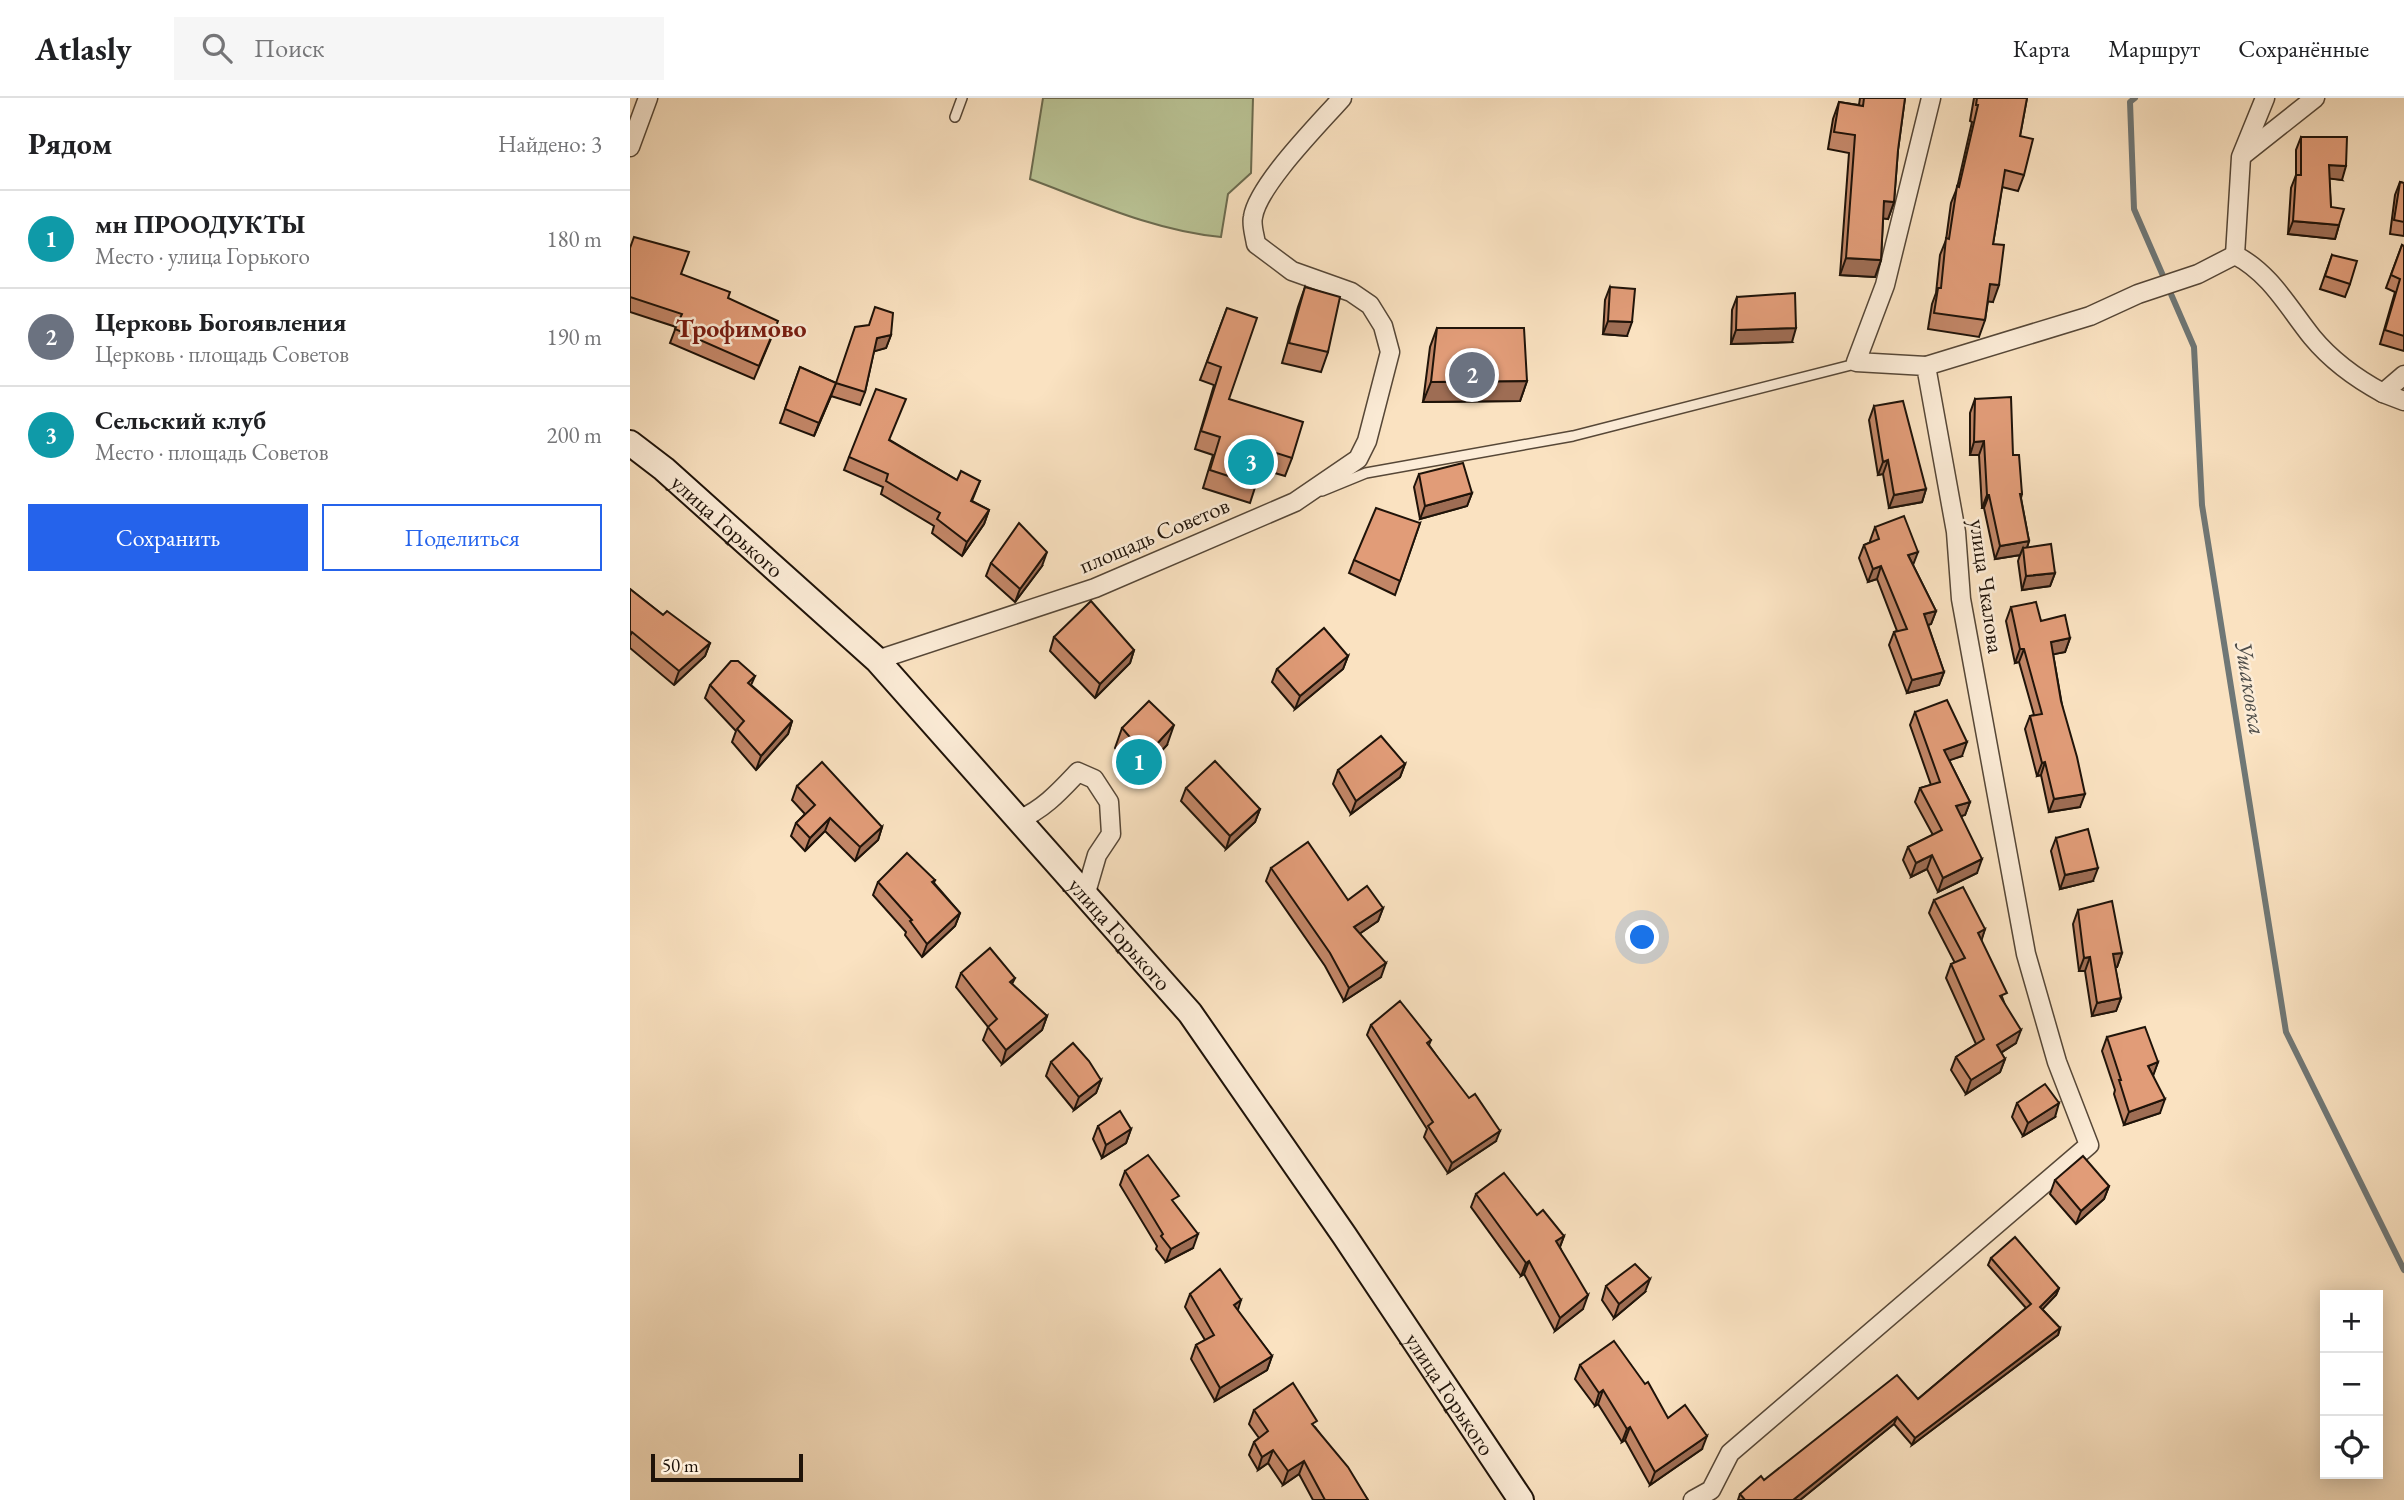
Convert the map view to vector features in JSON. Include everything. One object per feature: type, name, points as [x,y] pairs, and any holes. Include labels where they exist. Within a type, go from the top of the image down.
[{"type":"main road","name":"улица Горького","points":[[630,443],[664,469],[877,660],[1190,1013],[1344,1235],[1521,1500]]},
{"type":"street","points":[[630,147],[648,98]]},
{"type":"street","name":"площадь Советов","points":[[877,660],[1095,588],[1294,502],[1358,459],[1367,442],[1390,352],[1383,326],[1370,305],[1351,292],[1292,271],[1256,244],[1252,217],[1265,191],[1287,160],[1342,98]]},
{"type":"street","points":[[1931,98],[1885,285],[1856,362],[1926,366],[2090,316],[2138,294],[2198,274],[2235,255]]},
{"type":"street","points":[[2235,255],[2241,157],[2265,98]]},
{"type":"street","points":[[2241,157],[2315,98]]},
{"type":"street","points":[[2235,255],[2253,264],[2281,295],[2313,339],[2358,380],[2404,401]]},
{"type":"street","name":"улица Чкалова","points":[[1693,1500],[1711,1490],[1730,1453],[2090,1145],[2057,1062],[2026,954],[1961,599],[1956,532],[1926,366]]},
{"type":"street","points":[[2383,393],[2404,375]]},
{"type":"street","points":[[1018,820],[1040,808],[1079,772],[1094,779],[1109,802],[1111,834],[1097,855],[1085,896]]},
{"type":"lane","points":[[955,117],[962,98]]},
{"type":"lane","points":[[1294,502],[1366,473],[1573,436],[1860,363],[1856,362]]},
{"type":"green space","points":[[1043,98],[1253,98],[1251,173],[1228,194],[1221,237],[1148,222],[1030,179]]},
{"type":"building","points":[[1864,98],[1905,98],[1894,202],[1884,201],[1881,260],[1846,258],[1855,135],[1834,132],[1839,102],[1863,106]]},
{"type":"building","points":[[1977,98],[2027,98],[2020,136],[2033,139],[2024,175],[2005,170],[1993,244],[2004,245],[1999,285],[1990,284],[1985,320],[1934,313],[1938,288],[1941,288],[1946,238],[1949,239],[1957,186],[1959,187],[1978,105]]},
{"type":"building","points":[[2301,137],[2347,137],[2346,166],[2329,165],[2331,207],[2344,209],[2339,225],[2293,221],[2296,175],[2301,175]]},
{"type":"building","points":[[2400,182],[2404,183],[2404,222],[2394,220]]},
{"type":"building","points":[[634,237],[689,252],[681,274],[730,292],[728,298],[778,321],[759,366],[675,329],[682,314],[630,297],[630,248]]},
{"type":"building","points":[[2402,245],[2404,336],[2385,330],[2400,279],[2391,275]]},
{"type":"building","points":[[2332,255],[2357,261],[2350,284],[2325,276]]},
{"type":"building","points":[[1305,287],[1340,297],[1328,352],[1289,343]]},
{"type":"building","points":[[1610,287],[1635,289],[1632,322],[1608,321]]},
{"type":"building","points":[[1795,293],[1796,328],[1736,330],[1737,297]]},
{"type":"building","points":[[875,307],[893,313],[891,335],[877,338],[865,392],[836,383],[855,327],[869,325]]},
{"type":"building","points":[[1227,308],[1257,318],[1229,399],[1303,422],[1292,458],[1267,450],[1256,485],[1210,470],[1220,437],[1201,431],[1221,367],[1207,362]]},
{"type":"building","points":[[1437,328],[1524,328],[1527,381],[1431,382]]},
{"type":"building","points":[[800,367],[836,383],[819,423],[785,409]]},
{"type":"building","points":[[876,389],[906,399],[889,440],[957,480],[961,471],[980,481],[971,501],[989,510],[967,542],[937,519],[940,513],[886,481],[888,474],[849,457]]},
{"type":"building","points":[[2011,397],[2013,455],[2019,455],[2020,494],[2029,541],[2000,546],[1987,495],[1984,441],[1974,442],[1975,399]]},
{"type":"building","points":[[1903,401],[1926,489],[1894,495],[1888,460],[1883,462],[1874,406]]},
{"type":"building","points":[[1463,463],[1472,493],[1425,506],[1419,474]]},
{"type":"building","points":[[1376,508],[1420,523],[1400,581],[1354,560]]},
{"type":"building","points":[[1904,516],[1918,552],[1908,555],[1936,611],[1924,614],[1944,672],[1912,680],[1894,632],[1907,629],[1881,566],[1873,569],[1864,545],[1879,539],[1875,527]]},
{"type":"building","points":[[1019,523],[1047,552],[1020,589],[991,563]]},
{"type":"building","points":[[2051,544],[2055,573],[2026,576],[2023,548]]},
{"type":"building","points":[[630,589],[663,615],[667,611],[710,643],[679,671],[630,633]]},
{"type":"building","points":[[1091,601],[1134,650],[1100,684],[1054,637]]},
{"type":"building","points":[[2036,602],[2041,621],[2065,615],[2070,638],[2051,642],[2061,701],[2085,794],[2054,799],[2030,716],[2042,714],[2024,649],[2020,649],[2011,607]]},
{"type":"building","points":[[1324,628],[1348,656],[1300,696],[1277,669]]},
{"type":"building","points":[[731,661],[738,661],[755,676],[748,683],[792,721],[761,756],[737,729],[744,721],[710,685]]},
{"type":"building","points":[[1947,700],[1967,742],[1944,750],[1970,802],[1956,806],[1982,859],[1943,878],[1932,855],[1916,863],[1908,847],[1942,830],[1920,788],[1940,782],[1915,712]]},
{"type":"building","points":[[1149,701],[1174,725],[1146,756],[1122,728]]},
{"type":"building","points":[[1381,736],[1405,764],[1356,801],[1338,770]]},
{"type":"building","points":[[1215,761],[1260,809],[1230,836],[1186,788]]},
{"type":"building","points":[[822,762],[882,827],[860,847],[830,818],[810,838],[796,823],[815,805],[797,786]]},
{"type":"building","points":[[2088,829],[2098,868],[2065,875],[2056,838]]},
{"type":"building","points":[[1308,842],[1348,900],[1367,886],[1383,908],[1354,927],[1386,963],[1349,988],[1330,953],[1271,868]]},
{"type":"building","points":[[907,853],[935,880],[932,882],[960,913],[927,944],[910,921],[912,920],[878,882]]},
{"type":"building","points":[[1963,887],[1985,929],[1978,933],[2007,993],[2000,996],[2021,1030],[1997,1045],[2005,1059],[1971,1080],[1956,1057],[1984,1039],[1951,964],[1965,958],[1934,900]]},
{"type":"building","points":[[2112,901],[2122,953],[2113,954],[2121,998],[2097,1003],[2090,957],[2084,958],[2078,910]]},
{"type":"building","points":[[990,948],[1015,978],[1010,982],[1047,1016],[1006,1050],[988,1027],[997,1019],[961,973]]},
{"type":"building","points":[[1400,1001],[1431,1040],[1427,1043],[1469,1098],[1475,1094],[1500,1131],[1452,1163],[1428,1126],[1433,1122],[1371,1025]]},
{"type":"building","points":[[2145,1027],[2158,1062],[2148,1066],[2165,1099],[2129,1112],[2107,1037]]},
{"type":"building","points":[[1073,1043],[1101,1080],[1079,1097],[1051,1062]]},
{"type":"building","points":[[2045,1084],[2059,1103],[2028,1123],[2017,1103]]},
{"type":"building","points":[[1120,1111],[1131,1129],[1106,1145],[1098,1126]]},
{"type":"building","points":[[1148,1155],[1179,1196],[1172,1200],[1198,1234],[1171,1249],[1125,1171]]},
{"type":"building","points":[[2083,1156],[2109,1186],[2081,1211],[2055,1180]]},
{"type":"building","points":[[1504,1173],[1537,1215],[1543,1210],[1564,1236],[1556,1241],[1588,1295],[1560,1318],[1529,1261],[1526,1263],[1476,1194]]},
{"type":"building","points":[[2015,1237],[2059,1288],[2040,1307],[2060,1328],[1915,1438],[1897,1417],[1793,1500],[1745,1500],[1740,1494],[1761,1476],[1764,1480],[1897,1375],[1918,1399],[2031,1304],[1991,1258]]},
{"type":"building","points":[[1635,1264],[1650,1279],[1619,1304],[1606,1286]]},
{"type":"building","points":[[1220,1269],[1241,1300],[1234,1305],[1272,1356],[1220,1388],[1196,1345],[1214,1335],[1190,1294]]},
{"type":"building","points":[[1614,1341],[1645,1384],[1648,1382],[1668,1418],[1685,1405],[1707,1436],[1655,1472],[1630,1427],[1627,1429],[1603,1390],[1599,1393],[1580,1365]]},
{"type":"building","points":[[1293,1383],[1317,1421],[1312,1424],[1348,1467],[1368,1500],[1325,1500],[1304,1461],[1288,1471],[1273,1450],[1262,1457],[1254,1442],[1268,1431],[1254,1410]]},
{"type":"waterway","name":"Ушаковка","points":[[2135,98],[2130,102],[2134,209],[2194,347],[2202,505],[2286,1032],[2404,1270]]},
{"type":"place","name":"Церковь Богоявления","points":[[1472,375]]},
{"type":"place","name":"Сельский клуб","points":[[1251,462]]},
{"type":"place","name":"мн ПРООДУКТЫ","points":[[1139,762]]},
{"type":"district","name":"Трофимово","points":[[741,328]]}]
